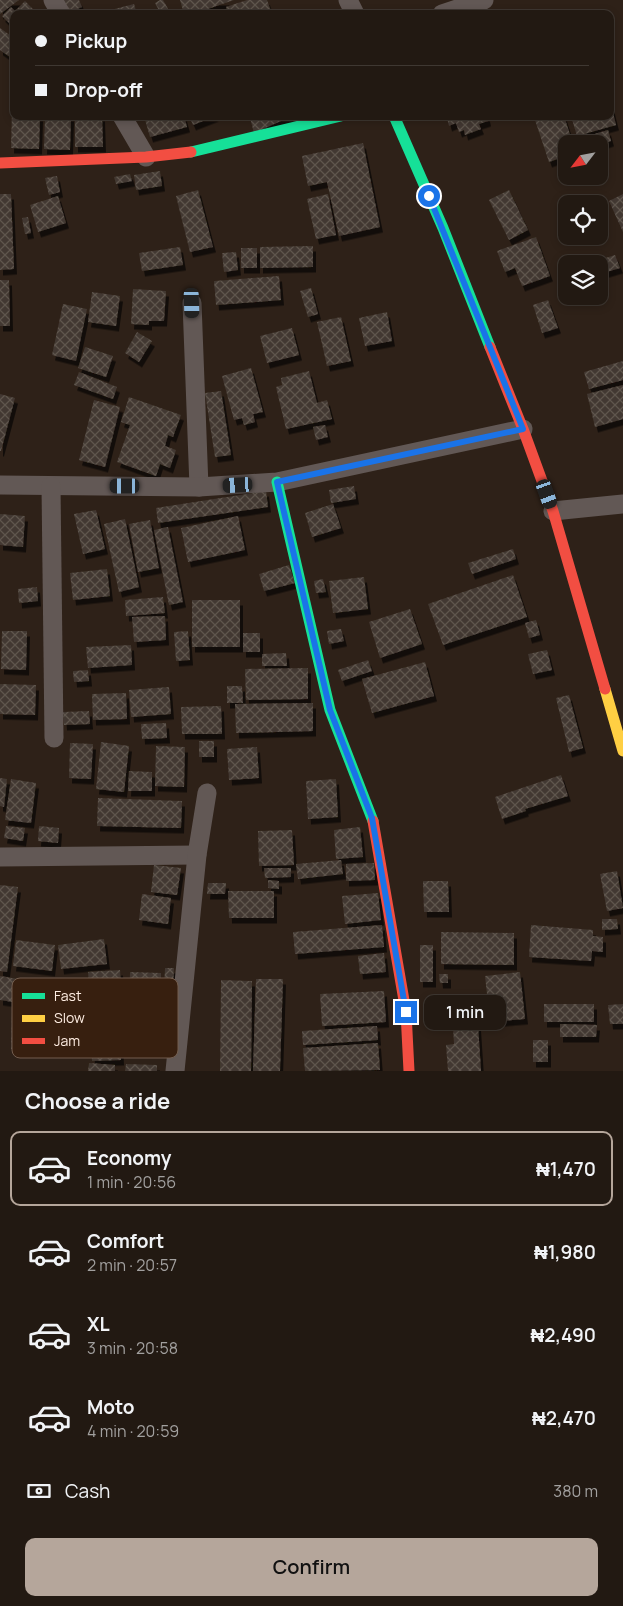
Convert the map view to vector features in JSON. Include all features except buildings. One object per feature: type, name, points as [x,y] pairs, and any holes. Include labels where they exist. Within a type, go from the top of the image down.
[{"type":"street","points":[[454,10],[484,0]]},
{"type":"street","points":[[124,120],[146,157]]},
{"type":"street","points":[[0,163],[146,157],[197,151],[325,120]]},
{"type":"street","points":[[396,120],[443,228],[523,429],[553,511],[623,751]]},
{"type":"street","points":[[192,303],[199,487]]},
{"type":"street","points":[[0,485],[199,487],[277,482],[523,429]]},
{"type":"street","points":[[277,482],[330,710],[372,818],[406,1012],[409,1071]]},
{"type":"street","points":[[51,486],[54,738]]},
{"type":"street","points":[[553,511],[623,504]]},
{"type":"street","points":[[178,1033],[197,855],[207,793]]},
{"type":"street","points":[[0,857],[197,855]]},
{"type":"street","points":[[174,1071],[175,1058]]},
{"type":"traffic: fast","points":[[191,152],[324,120]]},
{"type":"traffic: fast","points":[[396,120],[443,228],[490,347]]},
{"type":"traffic: fast","points":[[277,482],[330,710],[373,821]]},
{"type":"traffic: slow","points":[[605,689],[623,751]]},
{"type":"traffic: jam","points":[[0,163],[146,157],[191,152]]},
{"type":"traffic: jam","points":[[490,347],[553,511],[605,689]]},
{"type":"traffic: jam","points":[[373,821],[406,1012],[409,1071]]},
{"type":"route","points":[[406,1012],[372,818],[330,710],[277,482],[523,429],[429,196]]}]
